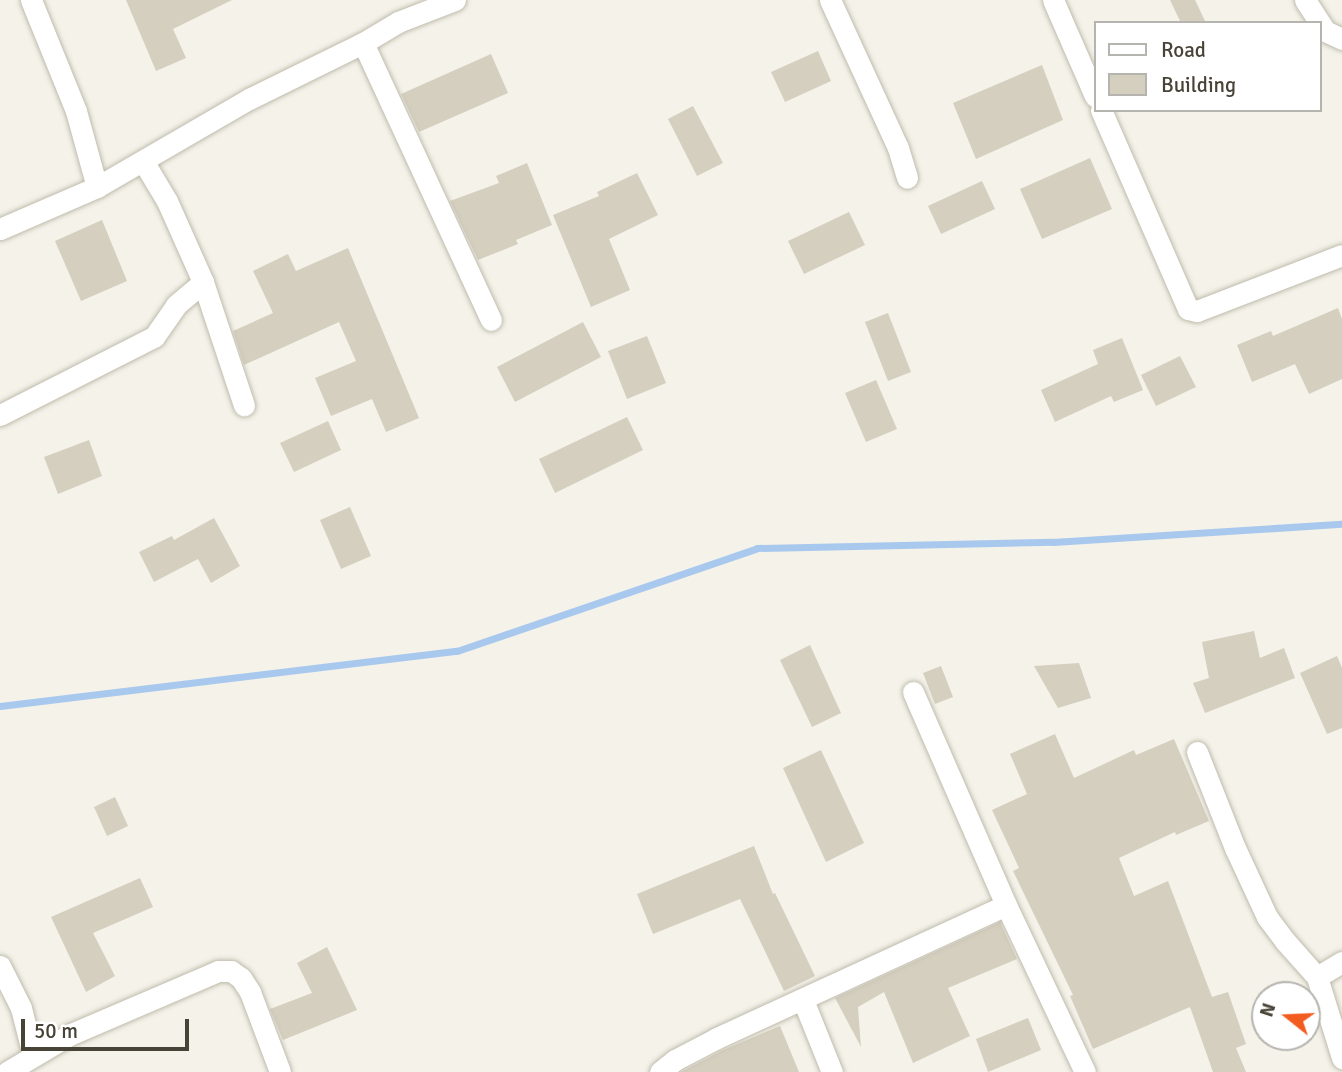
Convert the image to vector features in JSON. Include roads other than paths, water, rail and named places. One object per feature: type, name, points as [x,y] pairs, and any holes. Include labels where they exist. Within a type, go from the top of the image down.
[{"type":"street","points":[[31,0],[76,111],[97,187]]},
{"type":"street","points":[[0,229],[97,187],[249,99],[363,43],[398,22],[454,0]]},
{"type":"street","points":[[830,0],[898,148],[907,178]]},
{"type":"street","points":[[1053,0],[1094,94]]},
{"type":"street","points":[[1305,0],[1319,21]]},
{"type":"street","points":[[1321,25],[1325,31],[1342,39]]},
{"type":"street","points":[[363,43],[491,320]]},
{"type":"street","points":[[1102,112],[1188,309],[1197,312],[1342,256]]},
{"type":"street","points":[[143,161],[167,201],[203,282],[244,405]]},
{"type":"street","points":[[0,415],[154,337],[176,305],[203,282]]},
{"type":"street","points":[[913,692],[1006,905],[1085,1072]]},
{"type":"street","points":[[1197,752],[1235,848],[1268,917],[1317,977],[1342,1058]]},
{"type":"street","points":[[660,1072],[675,1060],[717,1038],[1006,905]]},
{"type":"street","points":[[1317,977],[1342,962]]},
{"type":"street","points":[[0,966],[21,1008],[33,1055]]},
{"type":"street","points":[[6,1072],[69,1035],[218,971],[231,971],[241,978],[250,992],[280,1072]]},
{"type":"street","points":[[803,1000],[832,1072]]},
{"type":"waterway","points":[[0,706],[457,651],[757,548],[1053,542],[1342,524]]}]
